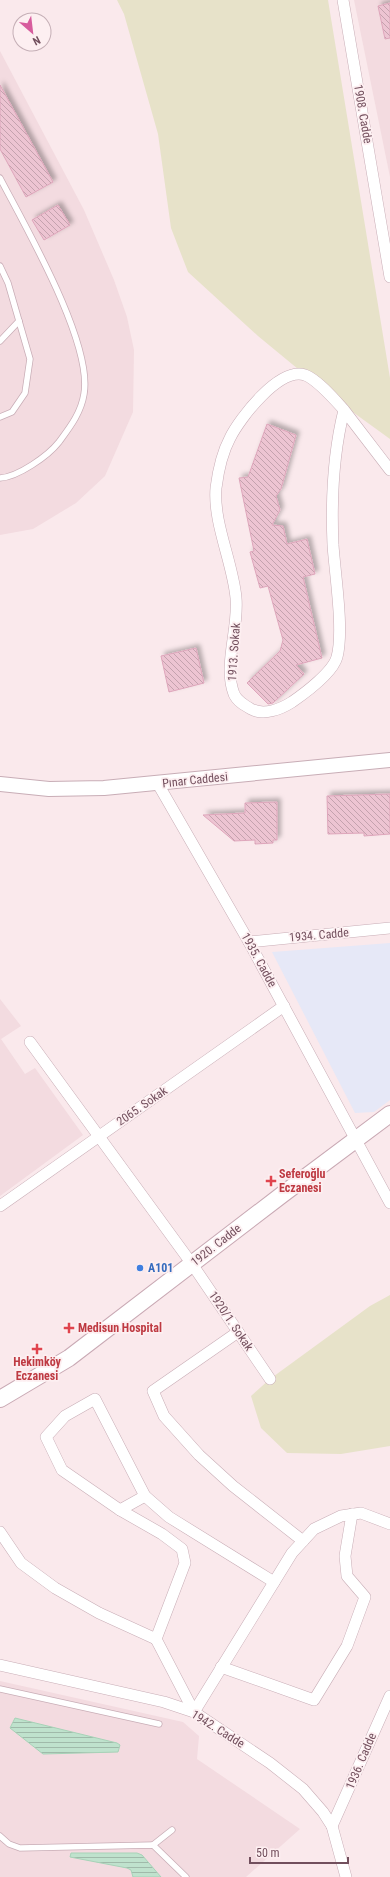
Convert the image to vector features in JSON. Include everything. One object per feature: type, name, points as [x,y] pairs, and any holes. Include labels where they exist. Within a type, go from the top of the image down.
[{"type":"main road","name":"1920. Cadde","points":[[0,1399],[69,1358],[356,1138],[390,1114]]},
{"type":"street","name":"1908. Cadde","points":[[343,0],[386,227],[390,277]]},
{"type":"street","name":"1913. Sokak","points":[[344,410],[337,443],[333,488],[333,545],[339,622],[337,658],[317,682],[284,707],[269,712],[254,711],[242,704],[234,695],[231,682],[237,602],[232,569],[217,509],[216,489],[222,459],[230,438],[267,390],[279,380],[292,375],[305,375],[324,389],[344,410],[390,470]]},
{"type":"street","name":"Pınar Caddesi","points":[[0,784],[49,789],[104,788],[158,784],[390,760]]},
{"type":"street","name":"1935. Cadde","points":[[158,784],[249,942],[356,1138]]},
{"type":"street","name":"1934. Cadde","points":[[249,942],[390,928]]},
{"type":"street","name":"2065. Sokak","points":[[0,1206],[284,1006]]},
{"type":"street","name":"1920/1. Sokak","points":[[30,1042],[192,1264],[270,1379]]},
{"type":"street","points":[[356,1138],[390,1202]]},
{"type":"street","points":[[238,1332],[153,1392],[164,1416],[199,1455],[233,1486],[303,1540]]},
{"type":"street","points":[[156,1639],[185,1563],[182,1549],[162,1534],[120,1510],[62,1470],[46,1437],[64,1416],[95,1399],[145,1496],[169,1517],[274,1582]]},
{"type":"street","points":[[120,1510],[145,1496]]},
{"type":"street","points":[[194,1712],[292,1552],[314,1529],[341,1516],[360,1513],[390,1524]]},
{"type":"street","points":[[221,1667],[314,1700],[347,1646],[365,1597],[348,1576],[345,1556],[352,1514]]},
{"type":"street","points":[[0,1532],[21,1563],[55,1588],[99,1613],[156,1639],[194,1712]]},
{"type":"street","name":"1942. Cadde","points":[[0,1665],[164,1702],[194,1712],[292,1779],[316,1804],[332,1826],[346,1877]]},
{"type":"street","name":"1936. Cadde","points":[[332,1826],[390,1696]]},
{"type":"lane","points":[[0,178],[56,289],[76,338],[86,374],[84,395],[77,417],[52,450],[32,465],[0,478]]},
{"type":"lane","points":[[0,266],[8,283],[30,359],[25,393],[12,412],[0,418]]},
{"type":"lane","points":[[0,341],[19,321]]},
{"type":"lane","points":[[0,1689],[160,1724]]},
{"type":"lane","points":[[0,1836],[9,1844],[20,1848],[154,1845],[172,1830]]},
{"type":"lane","points":[[154,1845],[186,1877]]},
{"type":"shaded area","points":[[117,0],[328,0],[390,378],[390,439],[332,397],[258,336],[188,272],[171,228],[158,134],[124,14]]},
{"type":"shaded area","points":[[354,0],[390,0],[390,177]]},
{"type":"shaded area","points":[[0,51],[84,210],[114,280],[127,317],[134,350],[133,412],[105,476],[76,503],[33,529],[0,535]]},
{"type":"shaded area","points":[[390,943],[390,1100],[374,1112],[355,1113],[272,952]]},
{"type":"shaded area","points":[[0,999],[21,1026],[1,1039],[25,1074],[35,1068],[83,1135],[0,1196]]},
{"type":"shaded area","points":[[390,1295],[390,1446],[341,1454],[287,1453],[261,1428],[251,1396],[270,1379],[370,1306]]},
{"type":"shaded area","points":[[0,1681],[183,1722],[199,1736],[197,1759],[300,1829],[246,1877],[0,1877]]},
{"type":"shaded area","points":[[15,1718],[117,1743],[120,1745],[118,1752],[43,1754],[10,1728]]},
{"type":"shaded area","points":[[71,1853],[137,1853],[142,1855],[161,1877],[133,1877],[131,1870],[127,1868],[70,1857]]},
{"type":"building","points":[[390,3],[390,38],[385,39],[378,6]]},
{"type":"building","points":[[0,85],[53,182],[26,197],[0,149]]},
{"type":"building","points":[[58,205],[70,225],[44,240],[32,220]]},
{"type":"building","points":[[267,424],[296,435],[281,489],[276,496],[280,510],[272,525],[283,526],[287,544],[307,539],[315,574],[303,577],[322,658],[296,665],[304,674],[273,703],[268,704],[247,683],[280,651],[283,640],[268,586],[260,588],[250,552],[254,551],[239,478],[248,477]]},
{"type":"building","points":[[196,648],[204,683],[169,692],[161,656]]},
{"type":"building","points":[[390,794],[390,834],[364,836],[364,833],[328,834],[327,796]]},
{"type":"building","points":[[277,802],[277,840],[273,840],[273,843],[255,844],[255,840],[234,841],[203,815],[245,813],[245,803]]},
{"type":"place","name":"Seferoğlu Eczanesi","points":[[271,1181]]},
{"type":"place","name":"A101","points":[[140,1268]]},
{"type":"place","name":"Medisun Hospital","points":[[69,1328]]},
{"type":"place","name":"Hekimköy Eczanesi","points":[[37,1349]]}]
